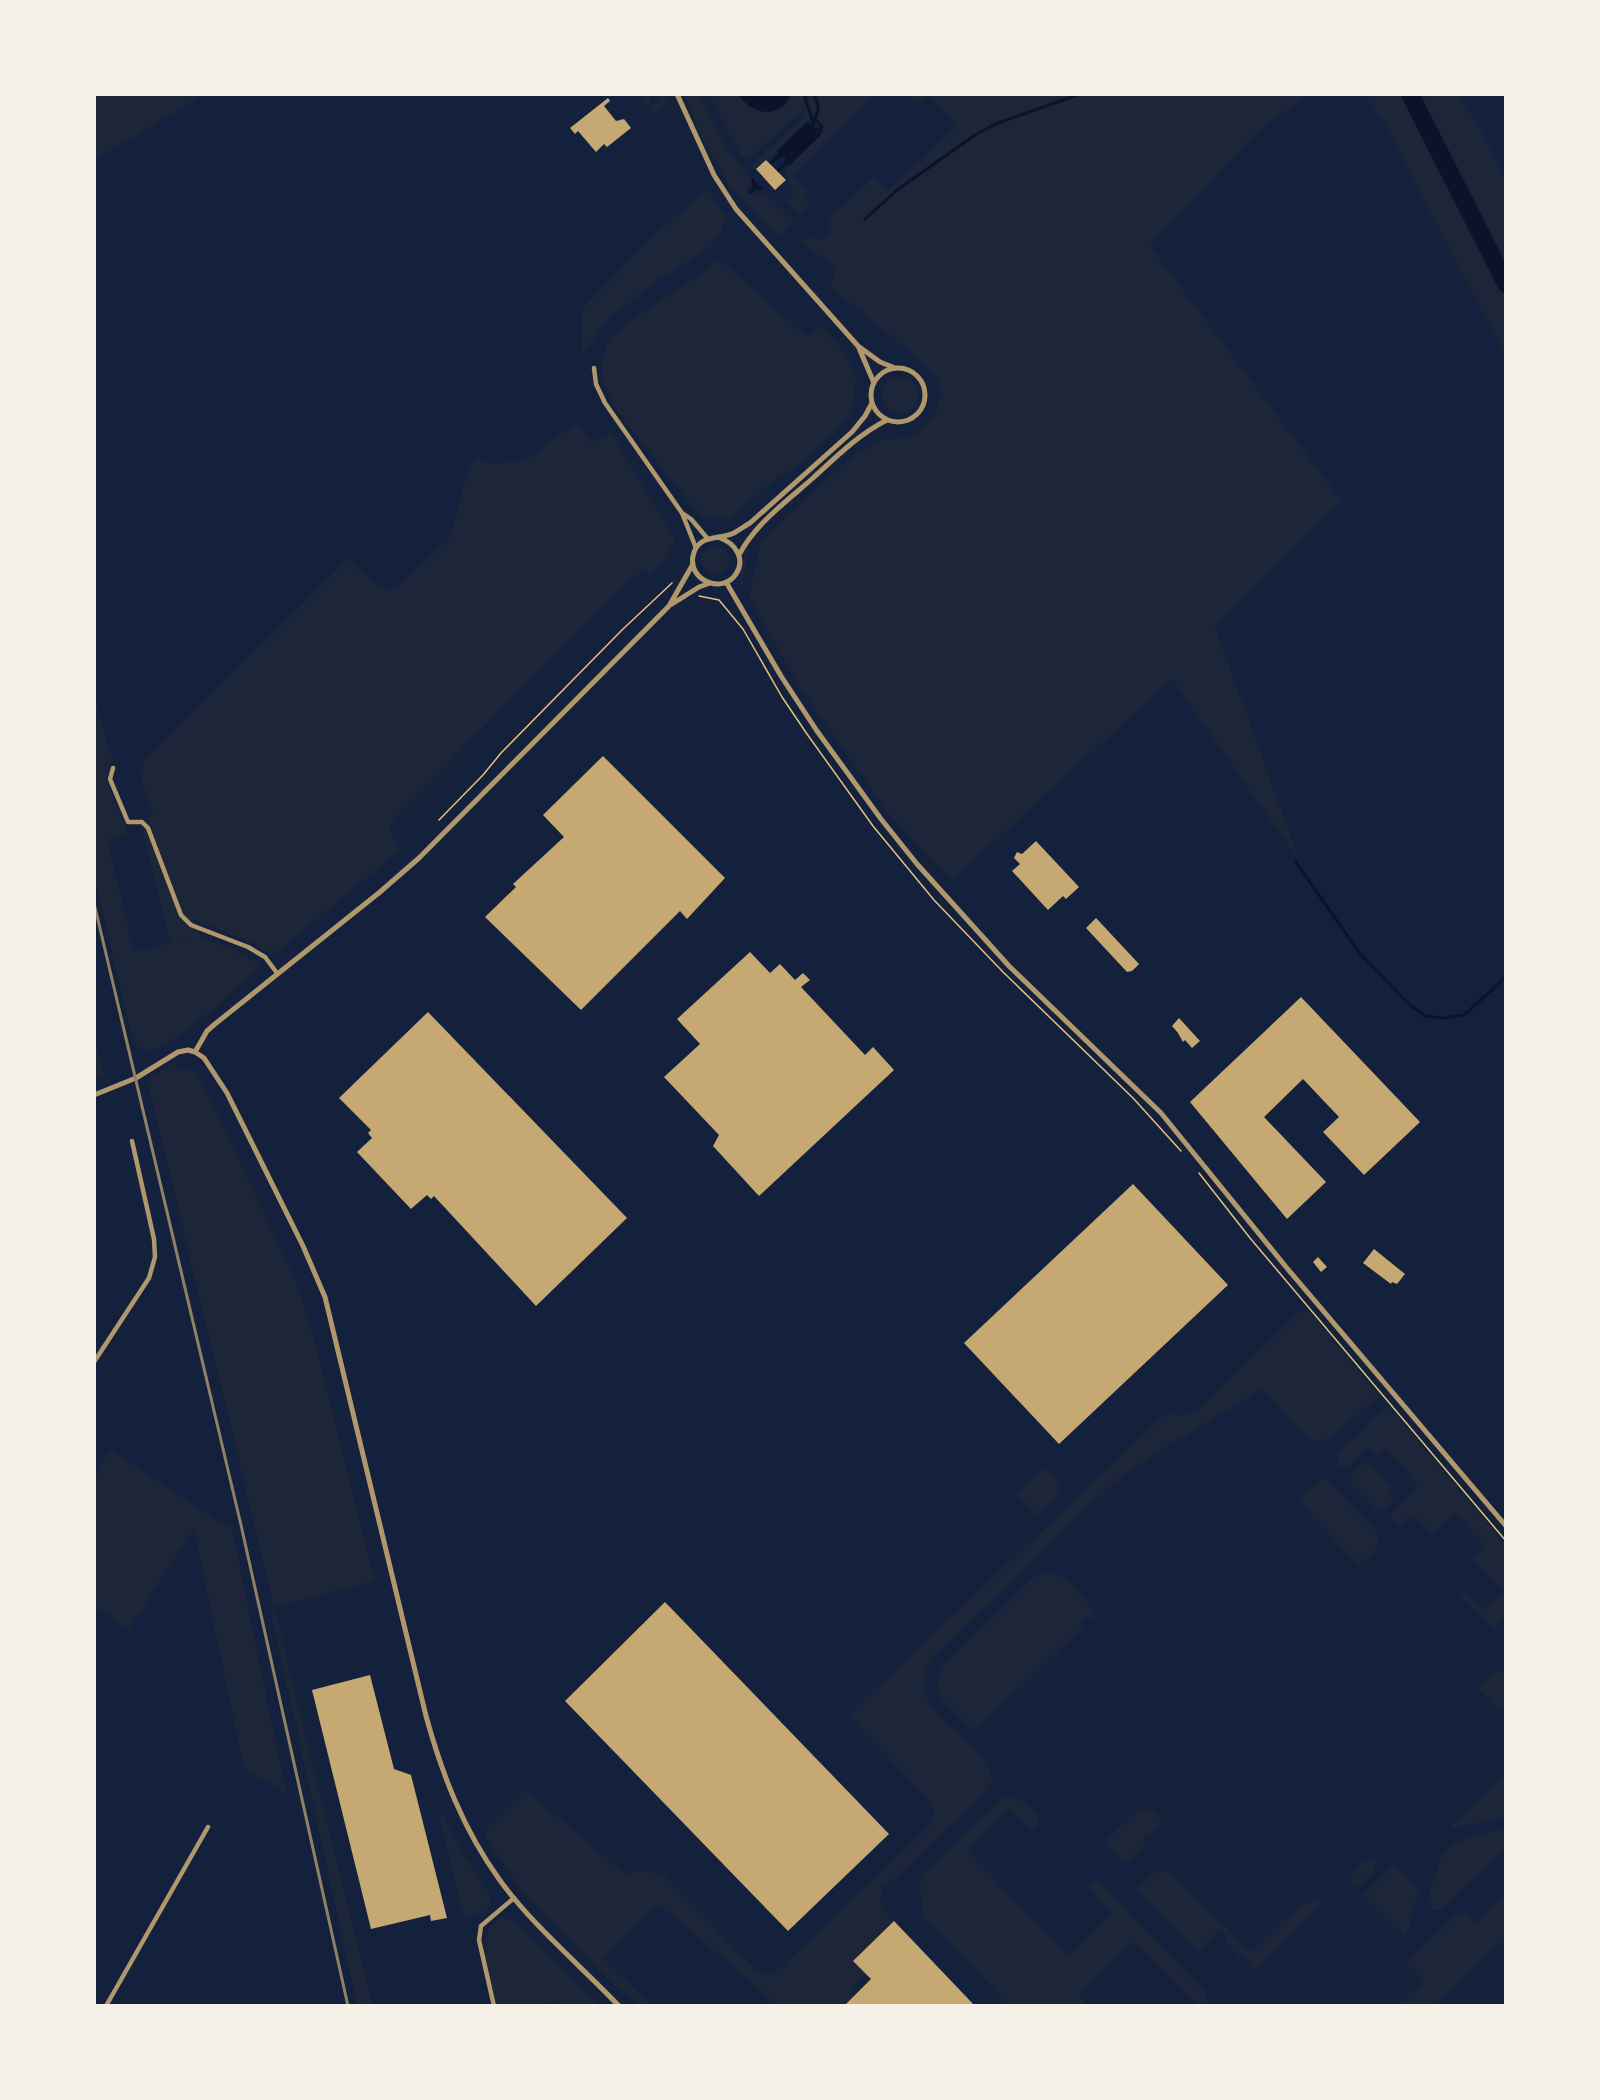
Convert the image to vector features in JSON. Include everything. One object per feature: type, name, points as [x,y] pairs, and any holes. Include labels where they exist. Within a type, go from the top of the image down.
[{"type":"street","points":[[677,94],[714,175],[736,209],[858,346],[880,362],[895,368],[910,370],[922,381],[925,388],[925,403],[910,420],[902,423],[880,416],[872,403],[871,395],[874,384],[880,375],[895,368]]},
{"type":"street","points":[[858,346],[874,384]]},
{"type":"street","points":[[195,1052],[207,1031],[409,867],[669,606],[683,584],[693,564],[696,548],[682,513],[605,403],[596,384],[594,368]]},
{"type":"street","points":[[696,548],[708,539],[734,533],[750,523],[852,432],[872,403]]},
{"type":"street","points":[[669,606],[691,592],[710,583],[726,582],[736,574],[739,555],[745,543],[774,512],[853,443],[874,426],[887,420]]},
{"type":"street","points":[[682,513],[691,519],[708,539]]},
{"type":"street","points":[[720,538],[732,544],[739,555]]},
{"type":"street","points":[[693,564],[700,578],[710,583]]},
{"type":"street","points":[[726,582],[785,683],[817,731],[917,864],[1005,961],[1161,1113],[1286,1267],[1506,1526]]},
{"type":"street","points":[[113,768],[110,779],[129,822],[142,822],[148,828],[181,915],[191,925],[248,947],[265,957],[277,973]]},
{"type":"street","points":[[94,1095],[136,1078],[178,1052],[188,1050],[204,1058],[227,1093],[315,1271],[333,1325],[426,1716],[440,1765],[454,1801],[480,1850],[514,1898],[619,2006]]},
{"type":"street","points":[[94,1362],[149,1278],[155,1257],[154,1239],[132,1141]]},
{"type":"street","points":[[106,2006],[208,1827]]},
{"type":"street","points":[[494,2006],[479,1940],[481,1926],[514,1898]]},
{"type":"lane","points":[[94,979],[94,986]]},
{"type":"path","points":[[439,820],[501,753],[622,630],[676,580],[679,579],[683,584]]},
{"type":"path","points":[[691,592],[694,595],[719,600],[743,629],[782,697],[807,734],[873,826],[934,900],[1003,972],[1133,1098],[1183,1154]]},
{"type":"path","points":[[1197,1170],[1250,1238],[1506,1541]]},
{"type":"shaded area","points":[[95,94],[203,94],[203,95],[95,160]]},
{"type":"shaded area","points":[[646,95],[652,104],[661,101],[659,95],[666,95],[669,102],[654,115],[642,99]]},
{"type":"shaded area","points":[[684,95],[699,95],[728,151],[751,179],[746,191],[751,195],[765,193],[794,221],[779,238],[728,184],[704,141]]},
{"type":"shaded area","points":[[710,95],[874,95],[794,176],[810,193],[803,195],[809,205],[801,215],[787,202],[794,192],[785,171],[823,131],[811,118],[755,169],[751,166],[805,116],[804,109],[748,160],[741,156]]},
{"type":"shaded area","points":[[738,95],[791,95],[780,109],[766,112],[751,107]]},
{"type":"shaded area","points":[[907,95],[928,95],[917,105]]},
{"type":"shaded area","points":[[928,95],[1310,95],[1257,132],[1150,246],[1342,501],[1215,626],[1299,860],[1172,679],[952,880],[888,813],[797,683],[749,597],[761,543],[772,530],[854,455],[883,439],[912,436],[926,426],[938,406],[941,394],[938,381],[932,373],[918,358],[830,287],[836,268],[802,242],[809,235],[822,240],[830,233],[827,220],[874,177],[888,190],[958,125]]},
{"type":"shaded area","points":[[1365,95],[1460,95],[1477,123],[1505,179],[1505,355],[1384,122]]},
{"type":"shaded area","points":[[807,122],[820,136],[792,163],[779,149]]},
{"type":"shaded area","points":[[707,189],[726,217],[722,230],[711,246],[664,276],[610,317],[581,357],[582,309],[651,238]]},
{"type":"shaded area","points":[[720,260],[807,337],[821,326],[840,347],[855,371],[856,379],[852,411],[836,431],[793,470],[779,476],[730,518],[703,516],[690,504],[613,406],[604,384],[601,365],[609,339],[631,320]]},
{"type":"shaded area","points":[[900,377],[913,382],[918,395],[913,408],[900,413],[887,408],[882,395],[887,382]]},
{"type":"shaded area","points":[[576,423],[592,442],[612,434],[675,539],[665,561],[650,575],[643,569],[591,618],[394,819],[390,830],[400,850],[272,956],[255,944],[192,919],[201,936],[228,947],[261,965],[212,1010],[179,1036],[153,1051],[139,1049],[131,1034],[95,880],[94,696],[112,758],[106,773],[108,785],[125,824],[127,835],[107,840],[134,952],[190,938],[170,941],[143,833],[153,810],[138,771],[144,769],[142,762],[348,559],[378,587],[386,590],[398,586],[450,538],[470,464],[478,457],[491,464],[528,459]]},
{"type":"shaded area","points":[[749,544],[743,585],[741,586],[742,565]]},
{"type":"shaded area","points":[[715,546],[725,550],[729,560],[725,570],[715,574],[705,570],[701,560],[705,550]]},
{"type":"shaded area","points":[[95,1036],[105,1077],[94,1080]]},
{"type":"shaded area","points":[[174,1063],[178,1069],[192,1069],[199,1075],[298,1286],[320,1360],[375,1581],[274,1607],[373,2005],[357,2005],[270,1608],[274,1606],[147,1079]]},
{"type":"shaded area","points":[[1308,1310],[1378,1394],[1375,1399],[1331,1438],[1316,1442],[1302,1432],[1262,1389],[1139,1464],[1110,1486],[932,1658],[924,1678],[926,1696],[934,1710],[976,1749],[987,1763],[992,1780],[983,1794],[882,1889],[880,1899],[882,1907],[886,1915],[894,1921],[853,1960],[866,1974],[850,1989],[855,1995],[846,2003],[847,2005],[778,2005],[659,1904],[603,1959],[651,2005],[639,2005],[611,1982],[520,1889],[486,1839],[486,1832],[526,1790],[627,1876],[632,1871],[662,1873],[757,1970],[765,1974],[777,1971],[928,1827],[932,1818],[931,1802],[848,1715],[1165,1414],[1170,1412],[1184,1416],[1185,1413],[1197,1411],[1297,1314]]},
{"type":"shaded area","points":[[1387,1407],[1505,1544],[1505,1618],[1494,1629],[1460,1591],[1461,1588],[1483,1611],[1504,1591],[1473,1559],[1485,1546],[1454,1513],[1432,1534],[1412,1514],[1399,1527],[1391,1518],[1392,1512],[1419,1487],[1407,1474],[1409,1471],[1386,1449],[1378,1456],[1368,1447],[1347,1468],[1340,1466],[1337,1457],[1340,1451]]},
{"type":"shaded area","points":[[109,1449],[221,1524],[231,1524],[286,1793],[244,1769],[194,1529],[129,1629],[95,1606],[95,1477]]},
{"type":"shaded area","points":[[1363,1463],[1372,1465],[1391,1486],[1389,1489],[1393,1500],[1385,1508],[1375,1508],[1350,1482],[1352,1474]]},
{"type":"shaded area","points":[[1045,1467],[1053,1475],[1060,1487],[1060,1492],[1040,1515],[1036,1514],[1017,1494]]},
{"type":"shaded area","points":[[1324,1477],[1376,1531],[1377,1546],[1359,1565],[1298,1501]]},
{"type":"shaded area","points":[[1044,1572],[1066,1580],[1097,1613],[1090,1620],[1086,1616],[1081,1622],[1084,1626],[980,1726],[972,1729],[941,1698],[937,1689],[941,1668],[1035,1576]]},
{"type":"shaded area","points":[[1505,1672],[1506,1708],[1500,1712],[1478,1689],[1494,1673]]},
{"type":"shaded area","points":[[1505,1773],[1505,1817],[1449,1828]]},
{"type":"shaded area","points":[[1004,1797],[1020,1801],[1029,1807],[1039,1820],[1037,1826],[1033,1829],[1029,1828],[1009,1809],[967,1850],[1068,1956],[1112,1914],[1089,1888],[1091,1882],[1097,1880],[1207,1994],[1207,2003],[1198,2005],[1134,1941],[1079,1996],[1087,2005],[1009,2005],[924,1917],[920,1884],[921,1876]]},
{"type":"shaded area","points":[[437,1804],[458,1845],[489,1893],[491,1905],[483,1913],[463,1917]]},
{"type":"shaded area","points":[[1141,1807],[1146,1812],[1149,1808],[1163,1822],[1149,1835],[1144,1836],[1146,1844],[1129,1861],[1122,1862],[1104,1842]]},
{"type":"shaded area","points":[[1505,1830],[1505,1848],[1441,1910],[1432,1910],[1428,1902],[1433,1882],[1443,1856],[1449,1849],[1468,1838]]},
{"type":"shaded area","points":[[1377,1857],[1373,1872],[1359,1886],[1354,1885],[1351,1882],[1356,1869],[1364,1862]]},
{"type":"shaded area","points":[[1393,1865],[1418,1889],[1406,1938],[1363,1895]]},
{"type":"shaded area","points":[[1165,1871],[1172,1873],[1250,1953],[1304,1901],[1309,1905],[1317,1897],[1323,1904],[1254,1971],[1242,1955],[1240,1957],[1227,1943],[1226,1935],[1220,1929],[1198,1951],[1137,1889],[1153,1873]]},
{"type":"shaded area","points":[[1505,1894],[1505,1939],[1435,2005],[1398,2005],[1424,1981],[1406,1962],[1455,1916],[1464,1912],[1477,1923]]},
{"type":"shaded area","points":[[501,1917],[514,1921],[599,2005],[559,2005],[553,2001],[547,2005],[497,2005],[487,1970],[485,1945],[486,1934]]},
{"type":"building","points":[[608,98],[610,101],[604,106],[616,121],[624,119],[631,128],[607,147],[604,144],[596,152],[578,131],[575,134],[570,128]]},
{"type":"building","points":[[766,160],[786,180],[775,190],[756,169]]},
{"type":"building","points":[[603,756],[725,878],[687,919],[680,911],[581,1010],[485,917],[516,887],[513,884],[564,837],[543,815]]},
{"type":"building","points":[[1036,841],[1079,887],[1066,899],[1063,896],[1048,910],[1012,871],[1020,864],[1014,858],[1017,852],[1022,854]]},
{"type":"building","points":[[1096,918],[1139,964],[1132,971],[1127,972],[1086,928]]},
{"type":"building","points":[[750,952],[770,973],[780,964],[795,980],[803,973],[810,980],[801,987],[865,1055],[873,1047],[894,1070],[759,1196],[713,1146],[719,1135],[664,1077],[700,1044],[677,1019]]},
{"type":"building","points":[[1301,997],[1420,1122],[1364,1175],[1323,1132],[1339,1117],[1303,1079],[1264,1117],[1326,1182],[1287,1219],[1190,1102]]},
{"type":"building","points":[[428,1012],[627,1218],[536,1306],[434,1196],[431,1199],[427,1195],[411,1209],[357,1152],[372,1138],[368,1133],[371,1130],[339,1098]]},
{"type":"building","points":[[1179,1018],[1200,1041],[1192,1048],[1185,1040],[1183,1042],[1172,1026]]},
{"type":"building","points":[[1133,1184],[1228,1285],[1059,1444],[964,1343]]},
{"type":"building","points":[[1374,1249],[1405,1274],[1397,1284],[1392,1282],[1391,1284],[1363,1263]]},
{"type":"building","points":[[1318,1257],[1327,1267],[1321,1272],[1313,1262]]},
{"type":"building","points":[[665,1602],[889,1834],[788,1931],[565,1701]]},
{"type":"building","points":[[370,1675],[394,1769],[411,1775],[447,1918],[431,1921],[430,1915],[371,1929],[312,1690]]},
{"type":"building","points":[[894,1921],[975,2006],[847,2006],[846,2004],[871,1979],[853,1961]]},
{"type":"waterway","points":[[807,94],[805,98],[813,122]]},
{"type":"waterway","points":[[812,128],[818,109],[814,94]]},
{"type":"waterway","points":[[865,219],[897,190],[975,135],[995,124],[1080,94]]},
{"type":"waterway","points":[[1410,94],[1506,284]]},
{"type":"waterway","points":[[816,120],[822,127],[819,135]]},
{"type":"waterway","points":[[814,130],[821,129]]},
{"type":"waterway","points":[[780,150],[778,157],[785,155]]},
{"type":"waterway","points":[[771,163],[782,153]]},
{"type":"waterway","points":[[787,157],[785,164],[792,162]]},
{"type":"waterway","points":[[778,171],[789,160]]},
{"type":"waterway","points":[[753,180],[754,188],[757,184]]},
{"type":"waterway","points":[[750,192],[754,188],[761,188]]},
{"type":"waterway","points":[[1296,862],[1360,954],[1410,1005],[1425,1016],[1443,1018],[1464,1015],[1506,977]]},
{"type":"railway","points":[[94,903],[241,1525],[348,2006]]}]
